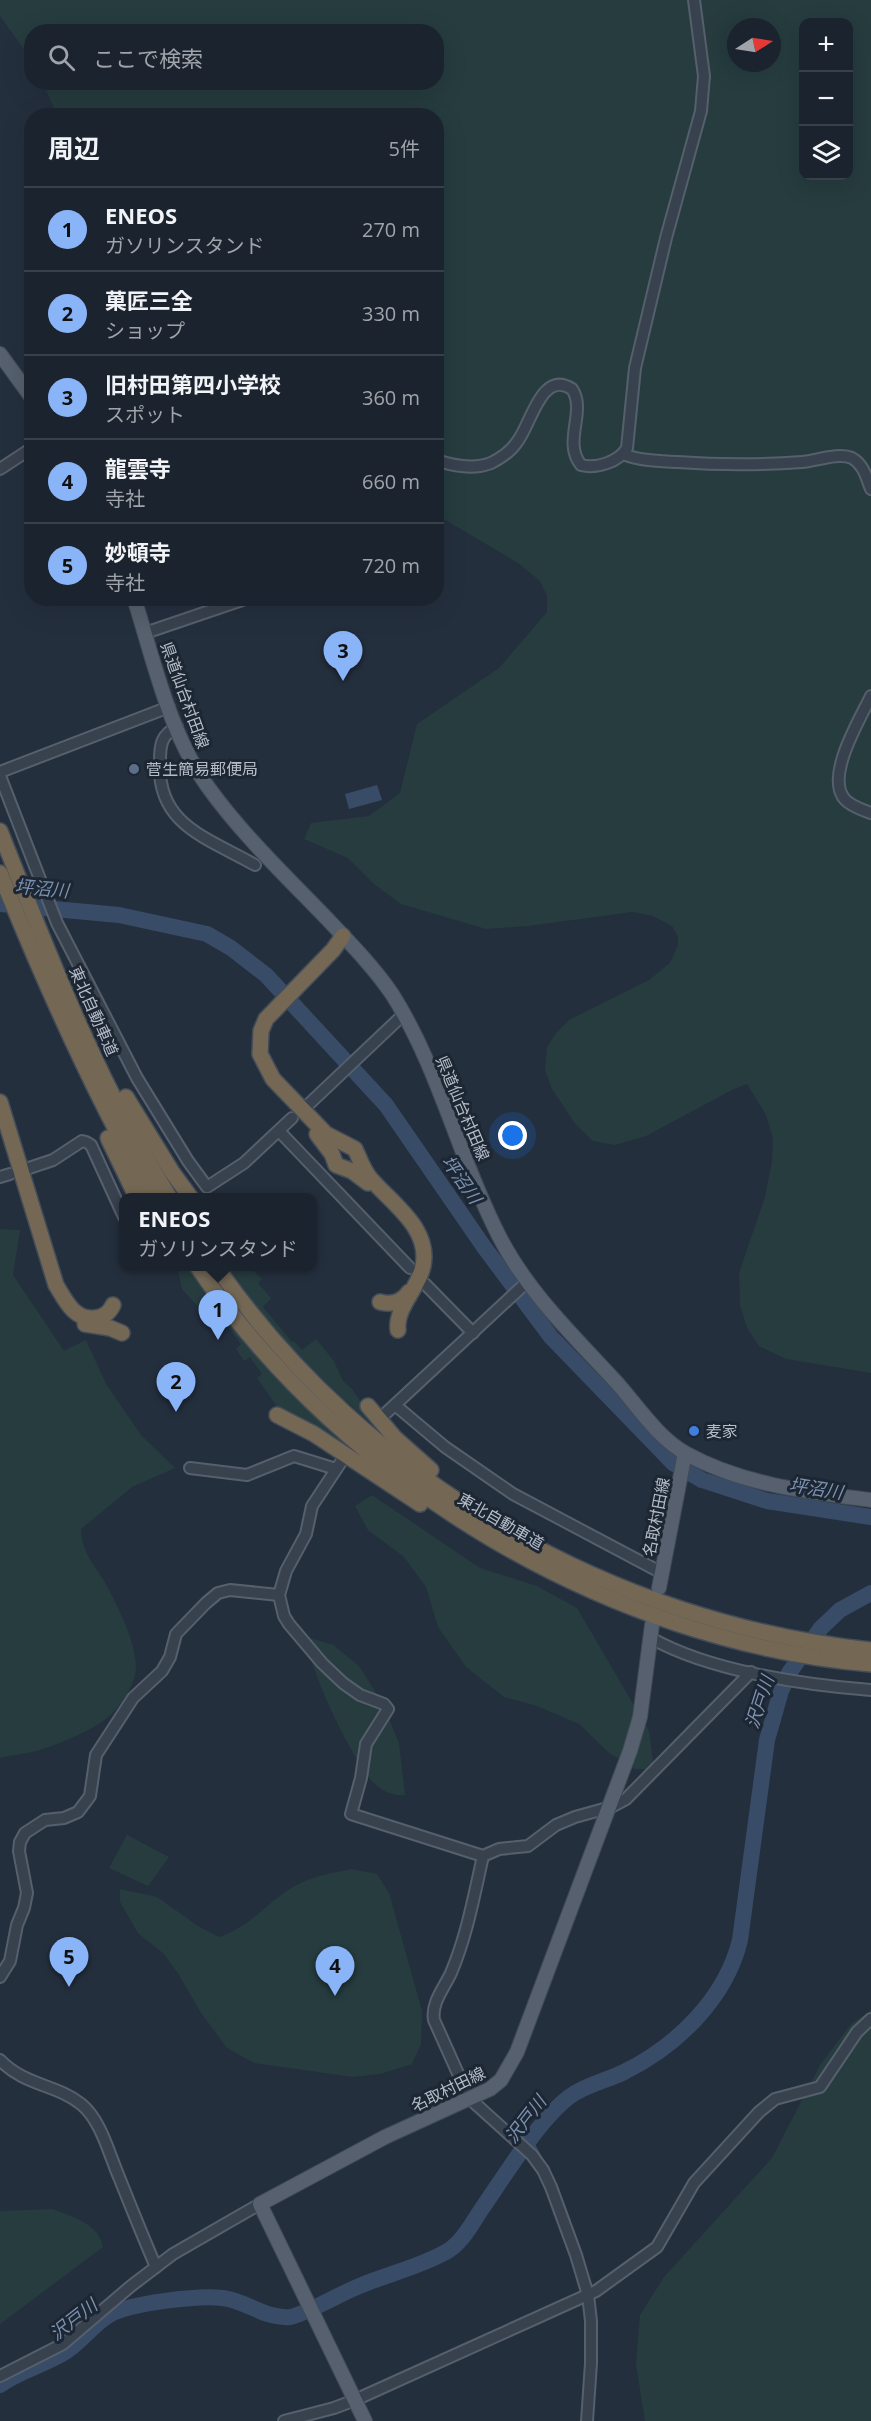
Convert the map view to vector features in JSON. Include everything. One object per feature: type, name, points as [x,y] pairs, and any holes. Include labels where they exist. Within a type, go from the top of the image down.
[{"type":"highway","name":"東北自動車道","points":[[0,831],[101,1072],[168,1193]]},
{"type":"highway","name":"東北自動車道","points":[[0,873],[26,939],[88,1075],[121,1142],[151,1193]]},
{"type":"highway","points":[[40,928],[107,1064],[139,1122],[192,1193]]},
{"type":"highway","points":[[343,936],[333,950],[292,984],[271,1008],[255,1029],[253,1052],[258,1066],[269,1083],[327,1145],[336,1165],[358,1175],[399,1215],[418,1248],[419,1266],[407,1295],[389,1304],[380,1302]]},
{"type":"highway","points":[[26,939],[37,982],[96,1114],[135,1193]]},
{"type":"highway","points":[[271,1008],[261,1032],[259,1044],[262,1062],[273,1079],[326,1134],[355,1149],[360,1163],[370,1178],[409,1219],[423,1246],[425,1259],[422,1272],[416,1288],[402,1310],[397,1324],[398,1330]]},
{"type":"highway","points":[[0,1102],[56,1285],[70,1307],[81,1316],[96,1318],[105,1316],[113,1305]]},
{"type":"highway","points":[[0,1122],[47,1273],[62,1306],[80,1323],[110,1328],[122,1333]]},
{"type":"highway","name":"東北自動車道","points":[[201,1271],[272,1360],[334,1423],[370,1455],[489,1538],[570,1572],[728,1623],[871,1650]]},
{"type":"highway","name":"東北自動車道","points":[[220,1271],[250,1312],[283,1350],[329,1397],[386,1449],[494,1524],[617,1601],[677,1624],[787,1653],[871,1664]]},
{"type":"highway","points":[[369,1406],[395,1438],[449,1485],[501,1519],[546,1544],[570,1572]]},
{"type":"highway","points":[[277,1415],[314,1434],[399,1491],[479,1539],[528,1565],[570,1572]]},
{"type":"main road","points":[[0,354],[24,387]]},
{"type":"main road","name":"県道仙台村田線","points":[[137,606],[177,727],[192,760],[207,785],[230,814],[343,936],[389,991],[404,1014],[499,1236],[525,1285],[661,1433],[685,1455],[780,1488],[871,1500]]},
{"type":"main road","name":"名取村田線","points":[[659,1588],[685,1455]]},
{"type":"main road","name":"名取村田線","points":[[260,2204],[385,2137],[490,2089],[501,2080],[517,2052],[610,1807],[640,1717],[651,1632]]},
{"type":"main road","points":[[260,2204],[365,2421]]},
{"type":"street","points":[[444,463],[470,467],[491,463],[501,457],[518,441],[542,395],[548,388],[562,384],[572,388],[577,398],[574,448],[581,465],[591,466],[605,463],[623,454],[629,443],[635,368],[666,238],[701,111],[704,76],[694,0]]},
{"type":"street","points":[[0,469],[24,453]]},
{"type":"street","points":[[623,454],[648,460],[706,464],[805,462],[843,456],[851,458],[862,468],[871,489]]},
{"type":"street","points":[[145,633],[209,606]]},
{"type":"street","points":[[871,696],[849,740],[839,779],[839,788],[846,800],[871,813]]},
{"type":"street","points":[[0,772],[170,707]]},
{"type":"street","points":[[177,727],[168,731],[162,738],[159,777],[165,802],[188,828],[255,865]]},
{"type":"street","points":[[0,776],[57,923],[137,1078],[188,1161],[207,1187]]},
{"type":"street","points":[[309,1104],[404,1014]]},
{"type":"street","points":[[197,1193],[244,1163],[292,1118]]},
{"type":"street","points":[[279,1131],[410,1268]]},
{"type":"street","points":[[26,1168],[53,1160],[82,1142],[86,1142],[91,1145],[119,1208]]},
{"type":"street","points":[[425,1284],[472,1333]]},
{"type":"street","points":[[386,1413],[525,1285]]},
{"type":"street","points":[[395,1404],[445,1447],[513,1494],[662,1573]]},
{"type":"street","points":[[190,1468],[247,1475],[294,1456],[339,1466],[312,1506],[306,1534],[286,1571],[279,1594],[288,1624],[322,1663],[360,1695],[384,1704],[388,1709],[366,1744],[361,1778],[351,1814],[483,1856],[499,1849],[528,1846],[556,1825],[610,1807],[626,1799],[751,1672]]},
{"type":"street","points":[[0,1977],[10,1961],[17,1925],[27,1893],[19,1851],[20,1842],[25,1833],[45,1820],[64,1818],[78,1812],[90,1796],[96,1755],[133,1698],[162,1671],[170,1657],[176,1634],[206,1603],[218,1593],[230,1590],[279,1594]]},
{"type":"street","points":[[651,1632],[665,1646],[751,1672],[804,1682],[871,1690]]},
{"type":"street","points":[[483,1856],[465,1935],[450,1976],[432,2010],[434,2020],[469,2098],[478,2109],[532,2155],[543,2170],[591,2293],[591,2352],[587,2421]]},
{"type":"street","points":[[284,2421],[355,2400],[591,2293],[657,2247],[694,2183],[759,2112],[775,2099],[820,2087],[857,2032],[871,2019]]},
{"type":"street","points":[[0,2060],[4,2073],[72,2098],[89,2113],[110,2155],[156,2267]]},
{"type":"street","points":[[0,2376],[63,2344],[156,2267],[183,2248],[260,2204]]},
{"type":"green space","points":[[0,0],[871,0],[871,1373],[786,1359],[759,1346],[747,1328],[740,1305],[739,1273],[765,1197],[772,1161],[773,1138],[766,1115],[747,1084],[646,1136],[615,1145],[593,1141],[576,1125],[552,1089],[545,1070],[547,1047],[556,1033],[569,1020],[649,980],[670,963],[678,945],[678,937],[672,926],[653,916],[632,912],[528,926],[486,929],[401,904],[374,884],[348,858],[304,839],[311,823],[369,816],[400,793],[417,724],[499,668],[547,612],[547,596],[540,581],[518,563],[444,519],[444,108],[54,108],[46,90],[444,90],[444,24],[24,24],[24,49],[0,16]]},
{"type":"green space","points":[[0,1229],[20,1230],[13,1275],[64,1351],[86,1340],[106,1384],[141,1435],[175,1468],[132,1487],[81,1529],[87,1555],[105,1582],[118,1608],[133,1648],[135,1675],[125,1698],[109,1717],[81,1734],[43,1749],[0,1758]]},
{"type":"green space","points":[[178,1271],[193,1271],[311,1409],[358,1455],[280,1411],[257,1378],[262,1374],[250,1357],[244,1361],[236,1349],[241,1344],[209,1303],[201,1310],[182,1289]]},
{"type":"green space","points":[[229,1271],[254,1271],[262,1279],[258,1283],[271,1298],[263,1307],[292,1342],[294,1341],[302,1350],[316,1339],[334,1361],[343,1381],[352,1389],[381,1432],[298,1354]]},
{"type":"green space","points":[[372,1495],[480,1568],[537,1586],[577,1608],[649,1731],[654,1769],[635,1769],[608,1752],[579,1724],[537,1706],[504,1697],[466,1667],[438,1627],[426,1587],[404,1557],[368,1530],[355,1506]]},
{"type":"green space","points":[[307,1637],[333,1645],[359,1666],[383,1704],[399,1743],[405,1795],[392,1794],[380,1788],[364,1771],[354,1755],[322,1689],[314,1668]]},
{"type":"green space","points":[[127,1835],[169,1857],[148,1886],[109,1868]]},
{"type":"green space","points":[[351,1869],[377,1874],[389,1893],[422,2011],[421,2044],[412,2064],[380,2074],[353,2077],[254,2063],[227,2048],[201,2013],[164,1954],[138,1933],[120,1902],[120,1889],[157,1897],[198,1926],[219,1937],[250,1921],[293,1887],[321,1876]]},
{"type":"green space","points":[[871,2010],[871,2421],[645,2421],[636,2364],[640,2315],[664,2277],[772,2158],[820,2065],[851,2024]]},
{"type":"green space","points":[[53,2209],[84,2222],[96,2232],[103,2247],[0,2324],[0,2211]]},
{"type":"water","points":[[377,785],[382,800],[349,809],[345,794]]},
{"type":"waterway","name":"坪沼川","points":[[0,904],[119,915],[207,934],[231,948],[266,975],[386,1105],[484,1247],[551,1337],[673,1463],[702,1480],[767,1501],[871,1517]]},
{"type":"waterway","name":"沢戸川","points":[[0,2385],[62,2354],[103,2319],[119,2311],[165,2301],[212,2297],[232,2300],[264,2313],[290,2317],[372,2281],[434,2258],[456,2244],[466,2233],[523,2149],[558,2107],[575,2093],[624,2072],[663,2049],[697,2018],[711,2000],[733,1961],[740,1940],[767,1740],[781,1691],[789,1673],[821,1628],[840,1610],[871,1593]]},
{"type":"waterway","points":[[531,2140],[546,2167]]},
{"type":"place","name":"旧村田第四小学校","points":[[343,681]]},
{"type":"place","name":"菅生簡易郵便局","points":[[134,769]]},
{"type":"place","name":"ENEOS","points":[[218,1340]]},
{"type":"place","name":"菓匠三全","points":[[176,1412]]},
{"type":"place","name":"麦家","points":[[694,1431]]},
{"type":"place","name":"妙頓寺","points":[[69,1987]]},
{"type":"place","name":"龍雲寺","points":[[335,1996]]}]
